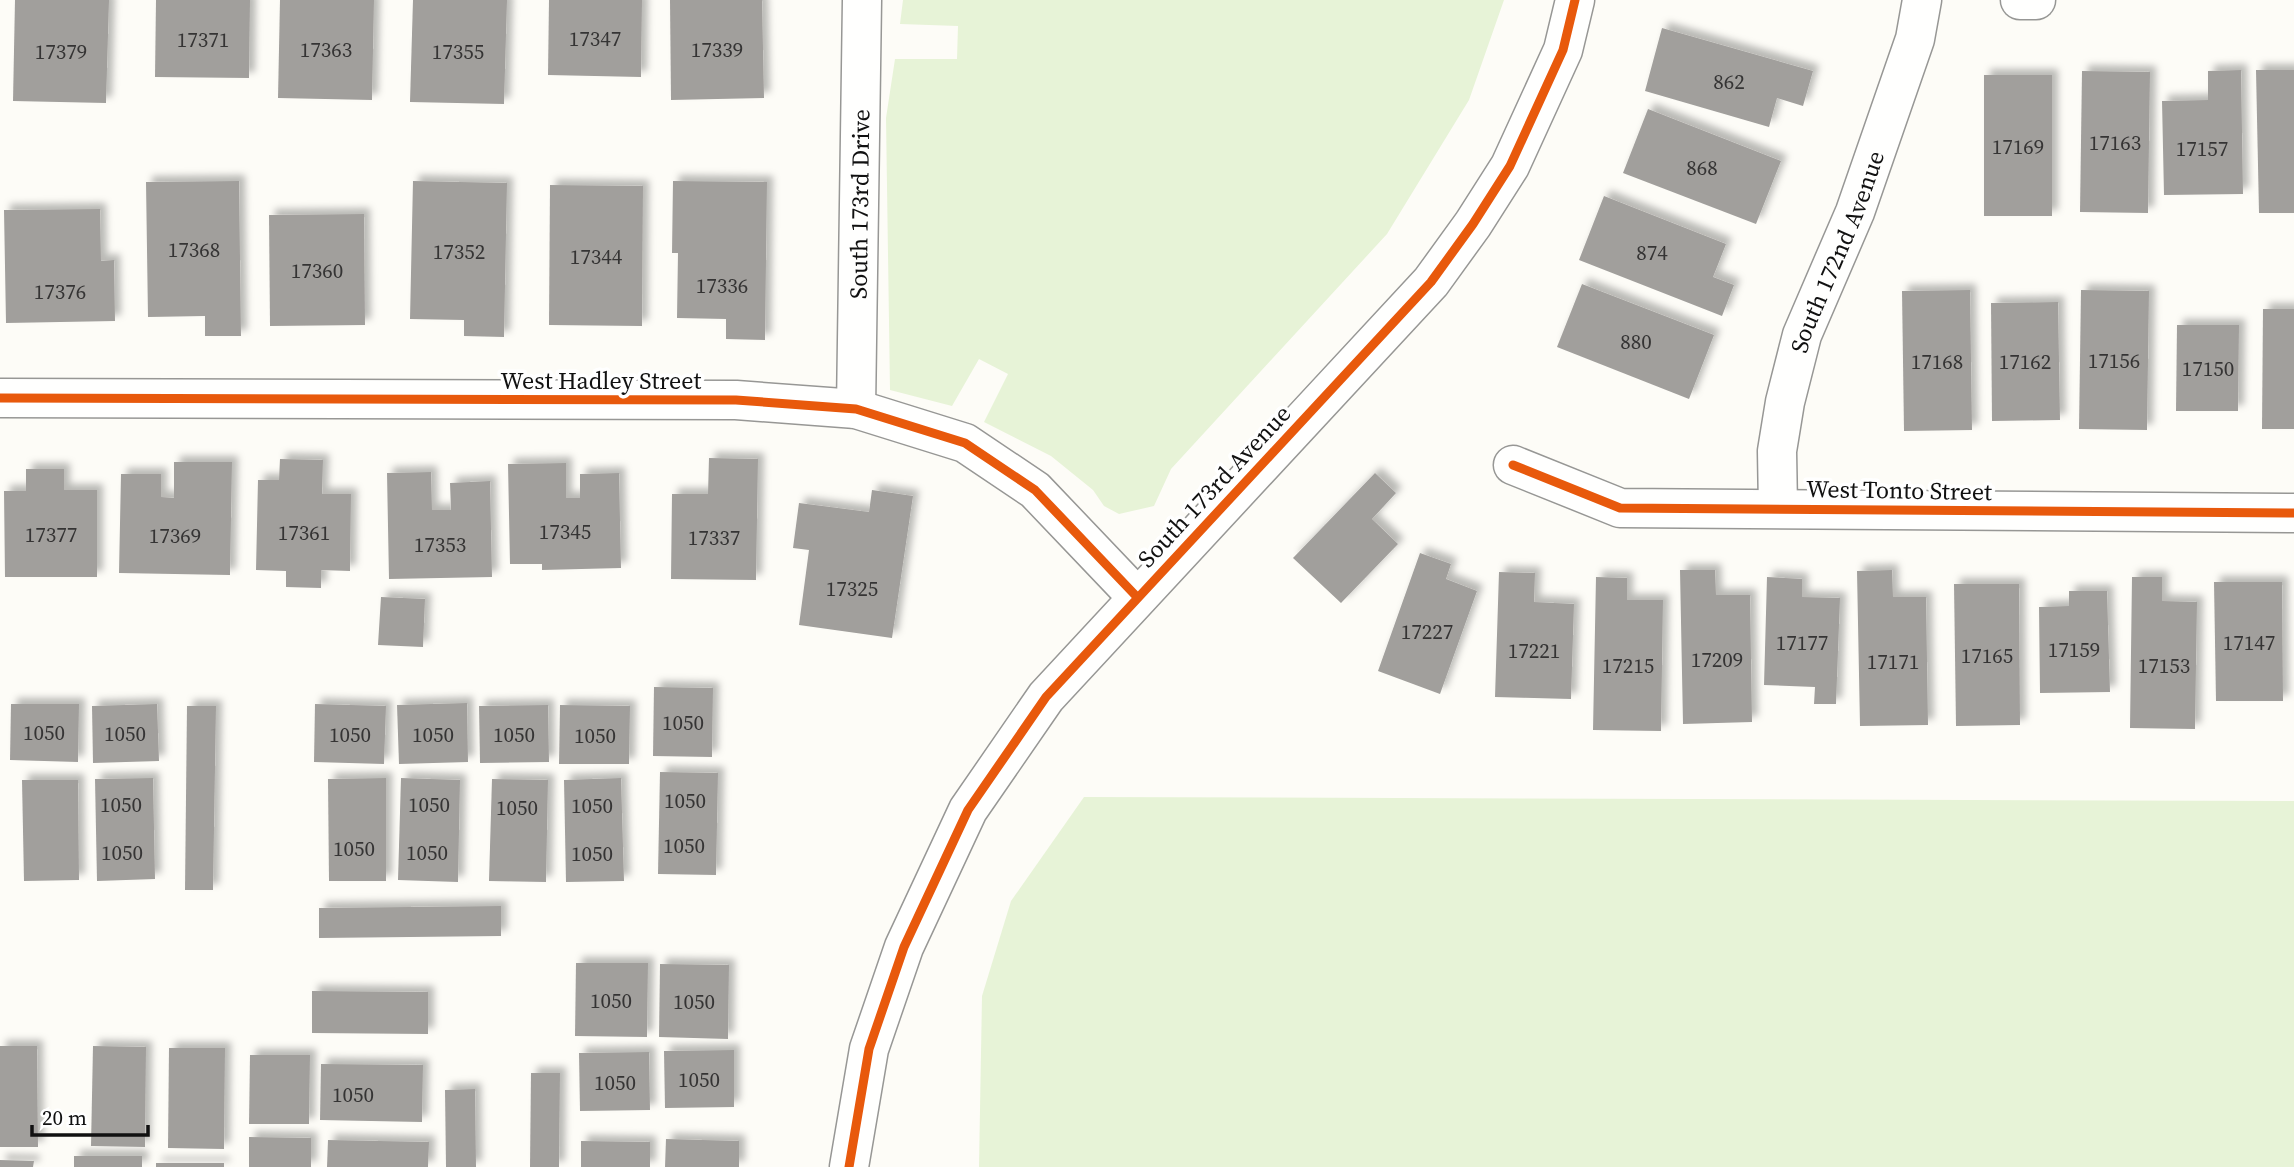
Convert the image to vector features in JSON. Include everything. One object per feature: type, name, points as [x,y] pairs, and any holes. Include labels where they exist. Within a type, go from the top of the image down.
[{"type":"street","name":"South 173rd Drive","points":[[856,409],[862,0]]},
{"type":"street","name":"South 173rd Avenue","points":[[849,1167],[869,1049],[904,947],[968,810],[1046,697],[1431,282],[1510,166],[1563,50],[1575,0]]},
{"type":"street","name":"South 172nd Avenue","points":[[1778,508],[1777,451],[1785,402],[1802,335],[1855,212],[1915,39],[1922,0]]},
{"type":"street","points":[[2020,0],[2036,0]]},
{"type":"street","name":"West Hadley Street","points":[[0,398],[736,400],[856,409],[965,443],[1015,476],[1035,490],[1136,597]]},
{"type":"street","name":"West Tonto Street","points":[[1513,465],[1620,509],[2294,513]]},
{"type":"green space","points":[[903,0],[1504,0],[1469,100],[1387,234],[1171,469],[1154,506],[1119,514],[1104,506],[1093,490],[1051,456],[984,422],[1008,374],[979,359],[952,406],[890,390],[886,118],[895,59],[957,59],[958,26],[900,24]]},
{"type":"green space","points":[[1084,797],[2294,801],[2294,1167],[979,1167],[982,996],[1011,901]]},
{"type":"building","points":[[15,0],[109,0],[106,103],[13,101]]},
{"type":"building","points":[[156,0],[250,0],[249,78],[155,77]]},
{"type":"building","points":[[280,0],[374,0],[372,100],[278,98]]},
{"type":"building","points":[[413,0],[507,0],[504,104],[410,102]]},
{"type":"building","points":[[549,0],[642,0],[641,77],[548,75]]},
{"type":"building","points":[[670,0],[762,0],[764,98],[671,100]]},
{"type":"building","points":[[1662,28],[1813,71],[1803,106],[1777,98],[1769,127],[1645,91]]},
{"type":"building","points":[[2241,70],[2243,194],[2164,195],[2162,101],[2208,100],[2208,71]]},
{"type":"building","points":[[2256,70],[2294,70],[2294,213],[2259,213]]},
{"type":"building","points":[[2082,71],[2150,72],[2148,213],[2080,212]]},
{"type":"building","points":[[1984,75],[2052,75],[2052,216],[1984,216]]},
{"type":"building","points":[[1648,109],[1781,161],[1756,224],[1623,173]]},
{"type":"building","points":[[239,181],[241,336],[205,336],[205,316],[148,317],[146,182]]},
{"type":"building","points":[[413,181],[507,183],[504,337],[464,336],[464,320],[410,319]]},
{"type":"building","points":[[673,181],[767,182],[765,340],[726,339],[726,319],[677,318],[678,253],[672,253]]},
{"type":"building","points":[[550,185],[643,186],[642,326],[549,325]]},
{"type":"building","points":[[1604,196],[1726,244],[1713,277],[1734,285],[1722,316],[1579,260]]},
{"type":"building","points":[[100,209],[101,261],[114,260],[115,321],[6,323],[4,210]]},
{"type":"building","points":[[364,214],[365,325],[270,326],[269,215]]},
{"type":"building","points":[[1582,284],[1714,335],[1689,399],[1557,347]]},
{"type":"building","points":[[1970,290],[1972,430],[1904,431],[1902,291]]},
{"type":"building","points":[[2081,290],[2149,291],[2147,430],[2079,429]]},
{"type":"building","points":[[2058,302],[2060,420],[1992,421],[1991,303]]},
{"type":"building","points":[[2263,309],[2294,309],[2294,429],[2262,429]]},
{"type":"building","points":[[2177,325],[2239,325],[2238,411],[2176,411]]},
{"type":"building","points":[[709,458],[758,459],[756,580],[671,579],[672,494],[708,494]]},
{"type":"building","points":[[280,459],[323,460],[322,494],[351,494],[350,571],[321,570],[321,588],[286,587],[286,571],[256,570],[258,480],[279,480]]},
{"type":"building","points":[[174,462],[232,462],[230,575],[119,573],[121,474],[161,474],[161,497],[174,498]]},
{"type":"building","points":[[566,463],[566,498],[580,498],[580,474],[619,473],[621,568],[542,570],[542,564],[510,564],[508,464]]},
{"type":"building","points":[[26,469],[64,469],[64,490],[97,490],[97,577],[5,577],[4,491],[26,491]]},
{"type":"building","points":[[431,472],[432,510],[451,510],[450,483],[490,481],[492,577],[389,579],[387,473]]},
{"type":"building","points":[[1375,473],[1396,493],[1372,519],[1398,544],[1341,603],[1293,558]]},
{"type":"building","points":[[872,490],[913,496],[892,638],[799,625],[809,550],[793,548],[799,503],[869,512]]},
{"type":"building","points":[[1420,553],[1451,564],[1446,579],[1477,591],[1440,694],[1378,671]]},
{"type":"building","points":[[1680,570],[1715,570],[1716,595],[1750,595],[1752,722],[1683,724]]},
{"type":"building","points":[[1892,570],[1893,597],[1926,597],[1928,725],[1860,726],[1857,571]]},
{"type":"building","points":[[1499,572],[1535,573],[1534,602],[1574,604],[1571,699],[1495,697]]},
{"type":"building","points":[[1596,577],[1627,578],[1627,600],[1663,600],[1661,731],[1593,730]]},
{"type":"building","points":[[1767,577],[1802,579],[1802,597],[1840,598],[1836,704],[1814,704],[1815,687],[1764,685]]},
{"type":"building","points":[[2132,577],[2162,577],[2162,601],[2197,602],[2195,729],[2130,728]]},
{"type":"building","points":[[2214,582],[2282,582],[2283,701],[2216,701]]},
{"type":"building","points":[[1954,584],[2019,584],[2020,725],[1956,726]]},
{"type":"building","points":[[2069,591],[2107,591],[2110,692],[2040,693],[2039,607],[2069,606]]},
{"type":"building","points":[[381,597],[425,599],[423,647],[378,645]]},
{"type":"building","points":[[654,687],[713,688],[712,757],[653,756]]},
{"type":"building","points":[[467,703],[468,762],[399,764],[397,705]]},
{"type":"building","points":[[11,704],[79,704],[78,762],[10,760]]},
{"type":"building","points":[[157,704],[159,761],[93,763],[92,706]]},
{"type":"building","points":[[315,704],[386,706],[384,764],[314,762]]},
{"type":"building","points":[[548,705],[549,762],[480,763],[479,706]]},
{"type":"building","points":[[560,705],[630,706],[629,764],[559,764]]},
{"type":"building","points":[[187,706],[216,706],[213,890],[185,890]]},
{"type":"building","points":[[660,772],[718,773],[716,875],[658,874]]},
{"type":"building","points":[[153,778],[155,879],[97,881],[95,779]]},
{"type":"building","points":[[386,778],[386,881],[329,881],[328,779]]},
{"type":"building","points":[[401,778],[460,780],[458,882],[398,880]]},
{"type":"building","points":[[621,778],[624,881],[566,882],[564,780]]},
{"type":"building","points":[[492,779],[548,780],[546,882],[489,881]]},
{"type":"building","points":[[22,780],[78,780],[79,880],[24,881]]},
{"type":"building","points":[[501,906],[501,936],[319,938],[319,908]]},
{"type":"building","points":[[576,963],[648,963],[647,1037],[575,1036]]},
{"type":"building","points":[[660,964],[729,965],[728,1039],[659,1037]]},
{"type":"building","points":[[312,991],[428,992],[428,1034],[312,1033]]},
{"type":"building","points":[[0,1046],[37,1046],[38,1147],[0,1147]]},
{"type":"building","points":[[93,1046],[146,1047],[145,1147],[91,1146]]},
{"type":"building","points":[[169,1048],[225,1048],[224,1149],[168,1148]]},
{"type":"building","points":[[734,1050],[734,1107],[665,1108],[664,1051]]},
{"type":"building","points":[[649,1052],[650,1110],[580,1111],[579,1053]]},
{"type":"building","points":[[250,1055],[310,1055],[309,1124],[249,1124]]},
{"type":"building","points":[[321,1064],[423,1065],[422,1122],[320,1120]]},
{"type":"building","points":[[531,1073],[560,1073],[559,1167],[530,1167]]},
{"type":"building","points":[[475,1089],[476,1167],[446,1167],[445,1090]]},
{"type":"building","points":[[249,1137],[311,1138],[311,1167],[249,1167]]},
{"type":"building","points":[[666,1139],[739,1141],[739,1167],[665,1167]]},
{"type":"building","points":[[328,1140],[429,1142],[428,1167],[327,1167]]},
{"type":"building","points":[[581,1141],[650,1142],[650,1167],[581,1167]]},
{"type":"building","points":[[74,1156],[142,1156],[142,1167],[74,1167]]},
{"type":"building","points":[[0,1160],[34,1161],[33,1167],[0,1167]]},
{"type":"building","points":[[156,1163],[224,1163],[224,1167],[156,1167]]},
{"type":"cycle path","points":[[849,1167],[869,1049],[904,947],[968,810],[1046,697],[1431,282],[1510,166],[1563,50],[1575,0]]},
{"type":"cycle path","points":[[0,398],[736,400],[856,409],[965,443],[1035,490],[1137,597]]},
{"type":"cycle path","points":[[1513,465],[1620,508],[2294,513]]}]
